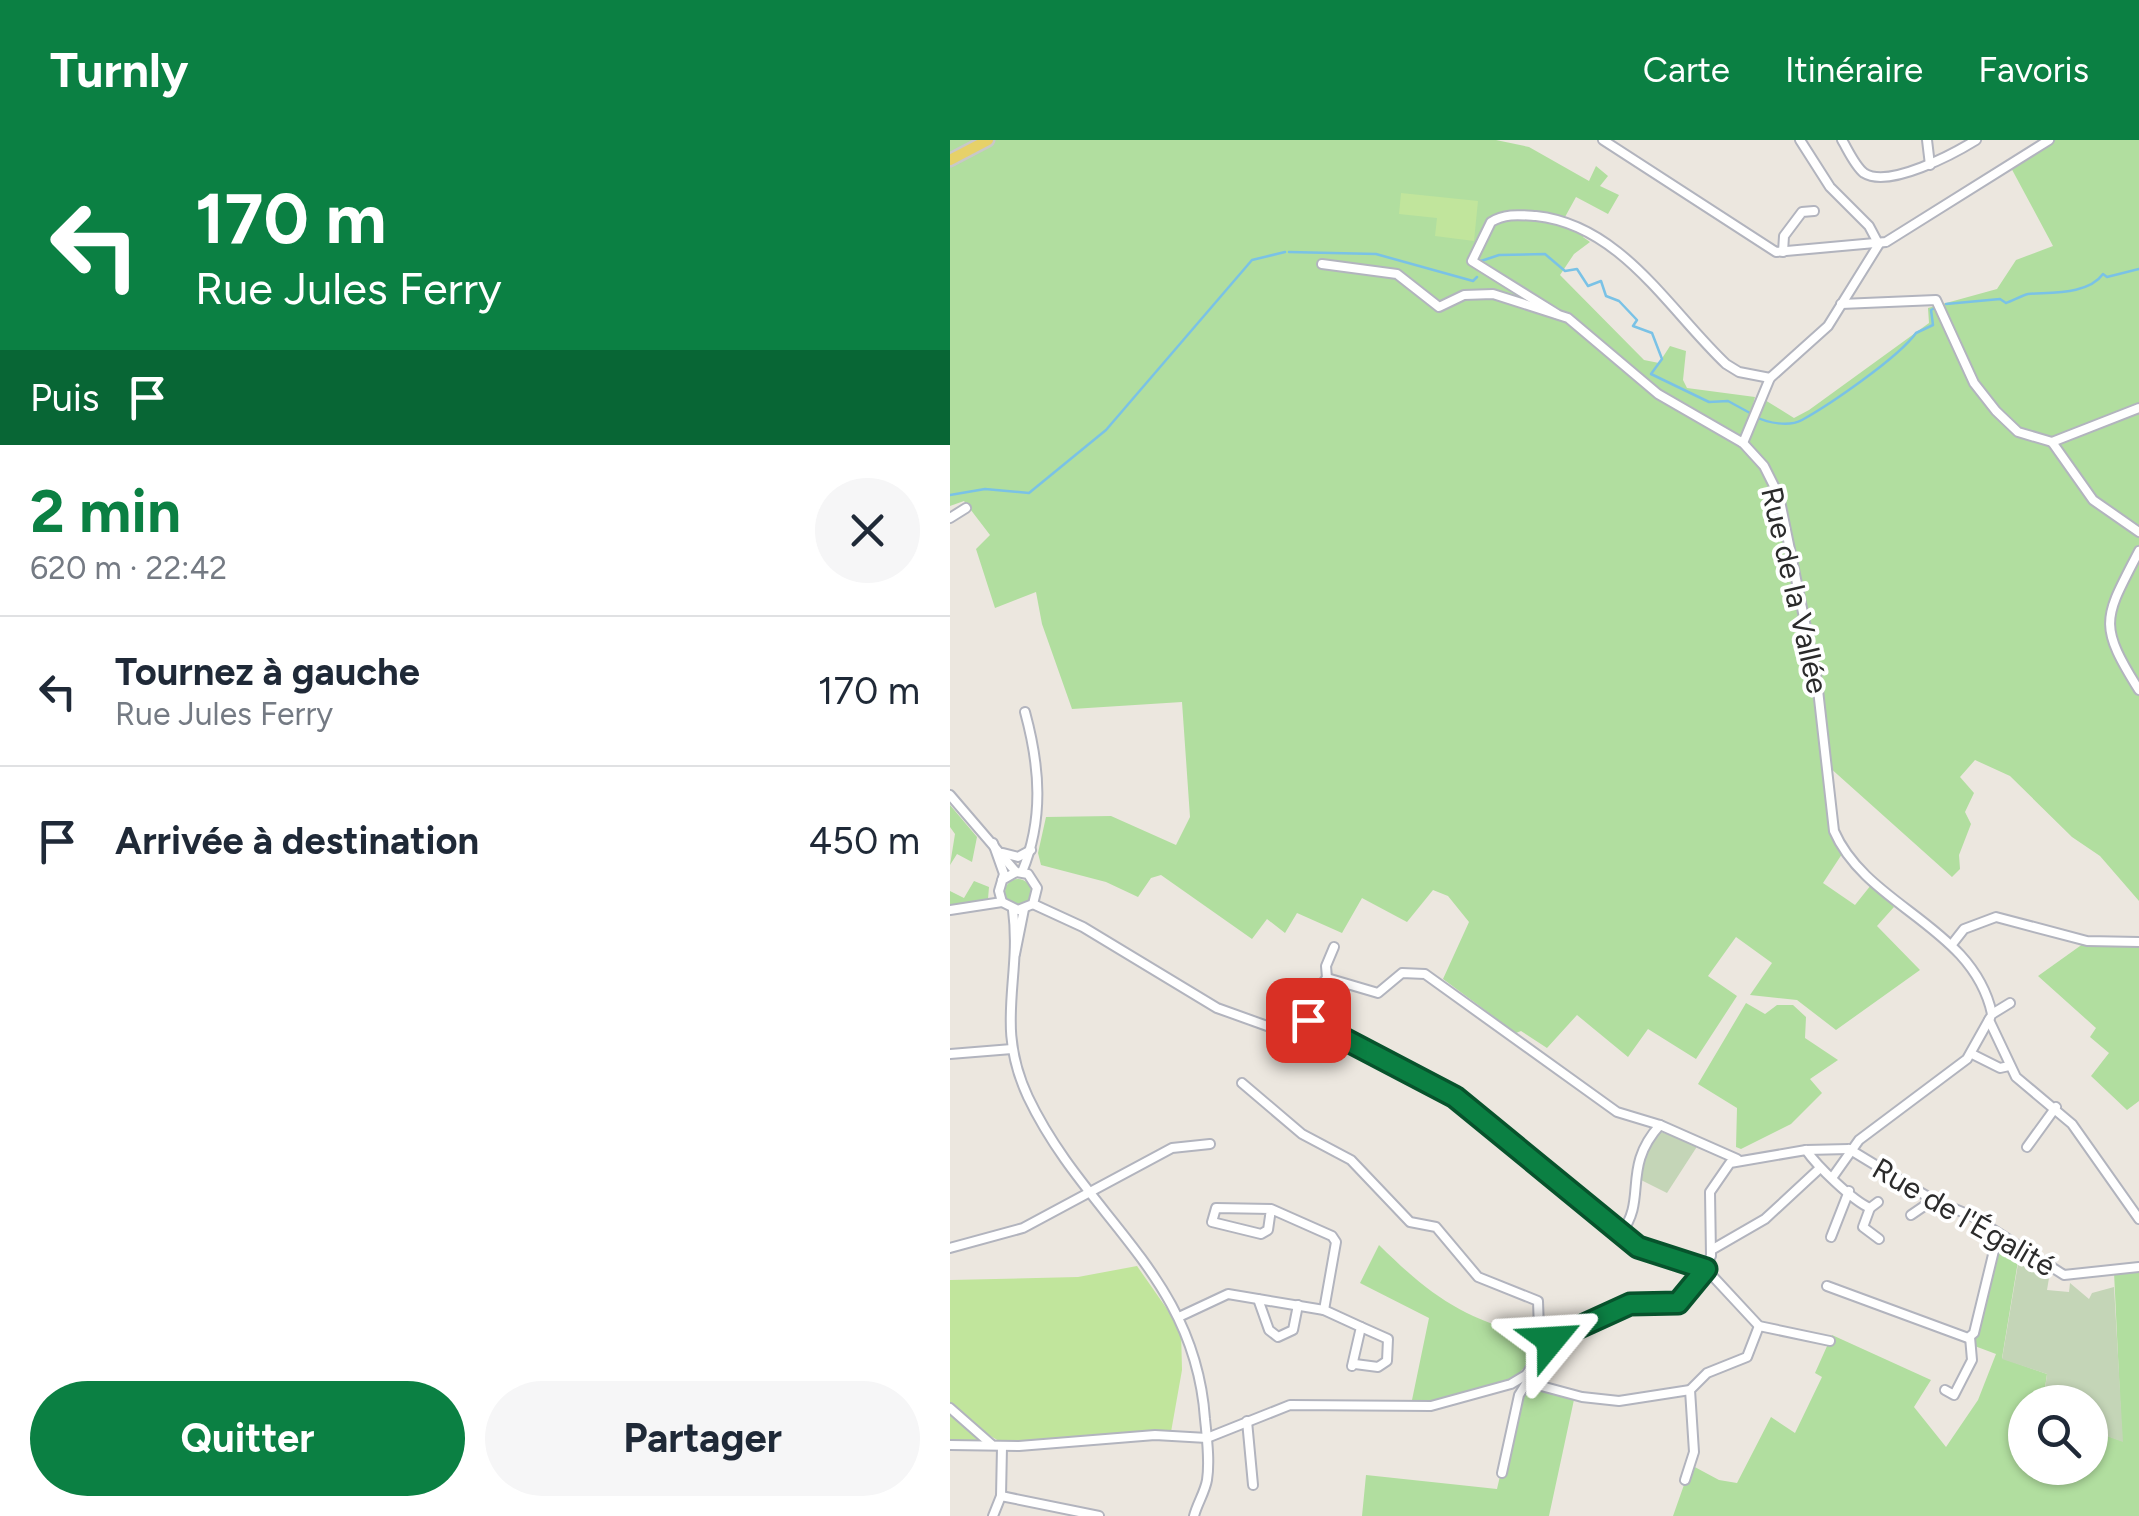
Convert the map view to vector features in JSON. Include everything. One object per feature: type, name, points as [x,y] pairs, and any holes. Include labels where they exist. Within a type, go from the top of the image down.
[{"type":"main road","points":[[950,160],[988,140]]},
{"type":"street","points":[[1603,140],[1765,248],[1783,252],[1879,244]]},
{"type":"street","points":[[1800,140],[1830,187],[1869,226],[1879,244]]},
{"type":"street","points":[[1842,140],[1868,175],[1930,165],[1976,140]]},
{"type":"street","points":[[1927,140],[1930,165]]},
{"type":"street","points":[[1322,264],[1397,274],[1439,307],[1464,295],[1492,294],[1580,324],[1666,400],[1743,443],[1770,378],[1828,326],[1879,244],[2050,140]]},
{"type":"street","points":[[1783,252],[1786,232],[1802,212],[1814,211]]},
{"type":"street","points":[[1556,314],[1548,305],[1472,261],[1484,229],[1497,218],[1518,214],[1562,219],[1630,263],[1726,364],[1749,375],[1770,378]]},
{"type":"street","points":[[1840,304],[1936,300],[1986,400],[2018,432],[2052,442],[2094,500],[2139,532]]},
{"type":"street","points":[[2052,442],[2139,408]]},
{"type":"street","name":"Rue de la Vallée","points":[[1743,443],[1771,475],[1779,496],[1817,680],[1834,831],[1844,851],[1897,901],[1953,943]]},
{"type":"street","points":[[950,518],[966,508]]},
{"type":"street","points":[[2139,551],[2111,607],[2108,624],[2112,646],[2139,690]]},
{"type":"street","points":[[1002,880],[1019,872],[1031,849],[1038,809],[1037,776],[1025,712]]},
{"type":"street","points":[[950,795],[1019,872],[1035,882],[1013,958]]},
{"type":"street","points":[[996,847],[1012,857],[1031,849]]},
{"type":"street","points":[[996,847],[1002,880],[999,891],[1002,902],[1012,910]]},
{"type":"street","points":[[950,910],[1002,902]]},
{"type":"street","points":[[1012,910],[1028,906],[1083,927],[1217,1008],[1267,1027],[1306,1020],[1455,1097],[1642,1250],[1706,1269],[1759,1326],[1830,1341]]},
{"type":"street","points":[[1012,910],[1013,958],[1008,1004],[1012,1050],[1037,1113],[1181,1316],[1201,1379],[1206,1484],[1195,1514],[1183,1516]]},
{"type":"street","points":[[2139,942],[2095,942],[1996,918],[1964,929],[1953,943],[2018,1078],[2056,1107],[2139,1220]]},
{"type":"street","points":[[1306,1020],[1314,992],[1327,978],[1326,966],[1334,946]]},
{"type":"street","points":[[1327,978],[1378,993],[1408,972],[1438,979],[1600,1102],[1633,1120],[1660,1125],[1737,1159],[1849,1149]]},
{"type":"street","points":[[1832,1178],[1849,1149],[1972,1054],[1991,1017],[2010,1004]]},
{"type":"street","points":[[950,1054],[1012,1050]]},
{"type":"street","points":[[1972,1054],[2000,1068],[2010,1066]]},
{"type":"street","points":[[1242,1084],[1256,1091],[1302,1134],[1352,1160],[1410,1222],[1436,1227],[1478,1277],[1538,1301],[1538,1330],[1547,1344]]},
{"type":"street","points":[[2027,1147],[2056,1107]]},
{"type":"street","points":[[1621,1232],[1633,1208],[1637,1160],[1660,1125]]},
{"type":"street","points":[[950,1248],[1023,1228],[1178,1146],[1210,1144]]},
{"type":"street","name":"Rue de l'Égalité","points":[[1849,1149],[1933,1200],[1972,1216],[2067,1276],[2139,1267]]},
{"type":"street","points":[[1806,1150],[1819,1169],[1874,1205],[1862,1226],[1880,1239]]},
{"type":"street","points":[[1502,1474],[1519,1395],[1547,1344],[1630,1304],[1678,1303],[1706,1269],[1713,1250],[1712,1186],[1737,1159]]},
{"type":"street","points":[[1713,1250],[1764,1219],[1819,1169]]},
{"type":"street","points":[[1830,1237],[1849,1191]]},
{"type":"street","points":[[1911,1215],[1933,1200]]},
{"type":"street","points":[[1271,1208],[1268,1230],[1261,1234],[1212,1222],[1216,1208],[1271,1208],[1320,1230],[1336,1242],[1324,1310]]},
{"type":"street","points":[[1945,1390],[1954,1395],[1972,1360],[1970,1337],[1998,1234]]},
{"type":"street","points":[[1827,1286],[1970,1337]]},
{"type":"street","points":[[1181,1316],[1228,1294],[1324,1310],[1388,1339],[1387,1360],[1378,1367],[1354,1365],[1361,1327]]},
{"type":"street","points":[[1258,1299],[1269,1330],[1278,1337],[1293,1330],[1298,1305]]},
{"type":"street","points":[[950,1445],[1002,1446],[1155,1435],[1206,1438],[1290,1404],[1437,1405],[1528,1379],[1569,1394],[1619,1401],[1690,1390],[1707,1373],[1747,1357],[1759,1326]]},
{"type":"street","points":[[1685,1480],[1694,1452],[1690,1390]]},
{"type":"street","points":[[950,1408],[990,1444]]},
{"type":"street","points":[[1247,1421],[1253,1485]]},
{"type":"street","points":[[993,1516],[1000,1496],[1002,1446]]},
{"type":"street","points":[[1000,1496],[1100,1516]]},
{"type":"green space","points":[[950,140],[1496,140],[1529,147],[1589,181],[1596,166],[1608,176],[1600,186],[1619,195],[1608,214],[1576,197],[1565,217],[1585,232],[1583,237],[1590,242],[1574,254],[1560,275],[1644,360],[1659,363],[1670,346],[1686,351],[1683,380],[1687,388],[1755,397],[1749,421],[1760,397],[1794,418],[1809,410],[1929,323],[1928,308],[1997,289],[2016,260],[2053,246],[2009,164],[2046,140],[2139,140],[2139,901],[2100,856],[2072,837],[2010,776],[1975,760],[1960,777],[1974,793],[1965,812],[1971,824],[1959,855],[1960,869],[1952,877],[1828,766],[1834,831],[1844,851],[1823,883],[1855,905],[1871,885],[1894,907],[1877,926],[1920,970],[1836,1030],[1797,1000],[1750,995],[1772,963],[1736,937],[1708,976],[1737,996],[1696,1059],[1648,1029],[1628,1057],[1577,1015],[1547,1048],[1521,1031],[1516,1033],[1443,979],[1469,922],[1448,896],[1433,890],[1407,922],[1362,898],[1342,933],[1297,913],[1285,933],[1267,919],[1252,939],[1161,875],[1151,878],[1138,897],[1106,882],[1041,865],[1038,853],[1046,817],[1111,816],[1176,845],[1190,817],[1182,702],[1072,709],[1042,624],[1036,592],[995,608],[976,549],[990,535],[964,501],[950,506]]},
{"type":"green space","points":[[1401,193],[1478,201],[1474,241],[1435,236],[1437,218],[1399,214]]},
{"type":"green space","points":[[950,805],[977,837],[972,862],[957,854],[950,865],[955,834],[950,827]]},
{"type":"green space","points":[[1018,879],[1027,883],[1031,892],[1027,901],[1018,905],[1009,901],[1005,892],[1009,883]]},
{"type":"green space","points":[[974,881],[989,887],[988,899],[950,905],[950,891],[964,898]]},
{"type":"green space","points":[[2087,941],[2139,942],[2139,1101],[2127,1110],[2091,1076],[2109,1053],[2090,1037],[2096,1028],[2038,976]]},
{"type":"green space","points":[[1746,1003],[1765,1014],[1777,1005],[1793,1005],[1806,1017],[1805,1038],[1838,1060],[1810,1079],[1822,1093],[1791,1124],[1741,1149],[1736,1147],[1737,1108],[1698,1084]]},
{"type":"green space","points":[[1661,1132],[1698,1145],[1667,1193],[1635,1177],[1653,1137]]},
{"type":"green space","points":[[1998,1234],[2020,1249],[2002,1358],[2047,1374],[2045,1385],[2008,1385],[2008,1485],[2108,1485],[2108,1436],[2122,1441],[2114,1272],[2139,1267],[2139,1516],[1673,1516],[1691,1465],[1719,1480],[1737,1483],[1771,1417],[1795,1433],[1822,1377],[1815,1373],[1832,1335],[1931,1380],[1914,1407],[1946,1447],[1978,1400],[1996,1354],[1972,1345],[1970,1337]]},
{"type":"green space","points":[[1379,1245],[1450,1304],[1536,1338],[1540,1344],[1523,1369],[1479,1392],[1412,1400],[1429,1318],[1360,1283]]},
{"type":"green space","points":[[2020,1252],[2050,1272],[2047,1290],[2069,1292],[2070,1283],[2089,1299],[2092,1293],[2114,1287],[2123,1442],[2108,1437],[2108,1385],[2045,1385],[2047,1374],[2002,1359]]},
{"type":"green space","points":[[1137,1266],[1181,1329],[1182,1370],[1171,1432],[1001,1442],[976,1428],[950,1402],[950,1280],[1078,1277]]},
{"type":"green space","points":[[1530,1383],[1575,1395],[1549,1516],[1362,1516],[1366,1475],[1497,1489],[1519,1395]]},
{"type":"green space","points":[[950,1410],[981,1440],[950,1441]]},
{"type":"waterway","points":[[950,495],[985,489],[1029,493],[1106,430],[1252,260],[1285,252]]},
{"type":"waterway","points":[[1289,252],[1376,254],[1473,281],[1477,277]]},
{"type":"waterway","points":[[1481,261],[1499,255],[1545,254],[1565,271],[1577,269],[1588,286],[1601,281],[1606,296],[1619,301],[1637,320],[1633,326],[1652,333],[1662,359],[1651,374],[1709,402],[1728,401],[1750,413]]},
{"type":"waterway","points":[[1946,304],[2000,299],[2006,303],[2028,294],[2078,289],[2103,274],[2107,277],[2139,269]]},
{"type":"waterway","points":[[1756,417],[1791,423],[1814,413],[1879,368],[1916,333],[1933,325],[1931,310],[1935,308]]},
{"type":"route","points":[[1308,1020],[1395,1069],[1455,1097],[1638,1247],[1706,1269],[1678,1303],[1630,1304],[1551,1340]]}]
